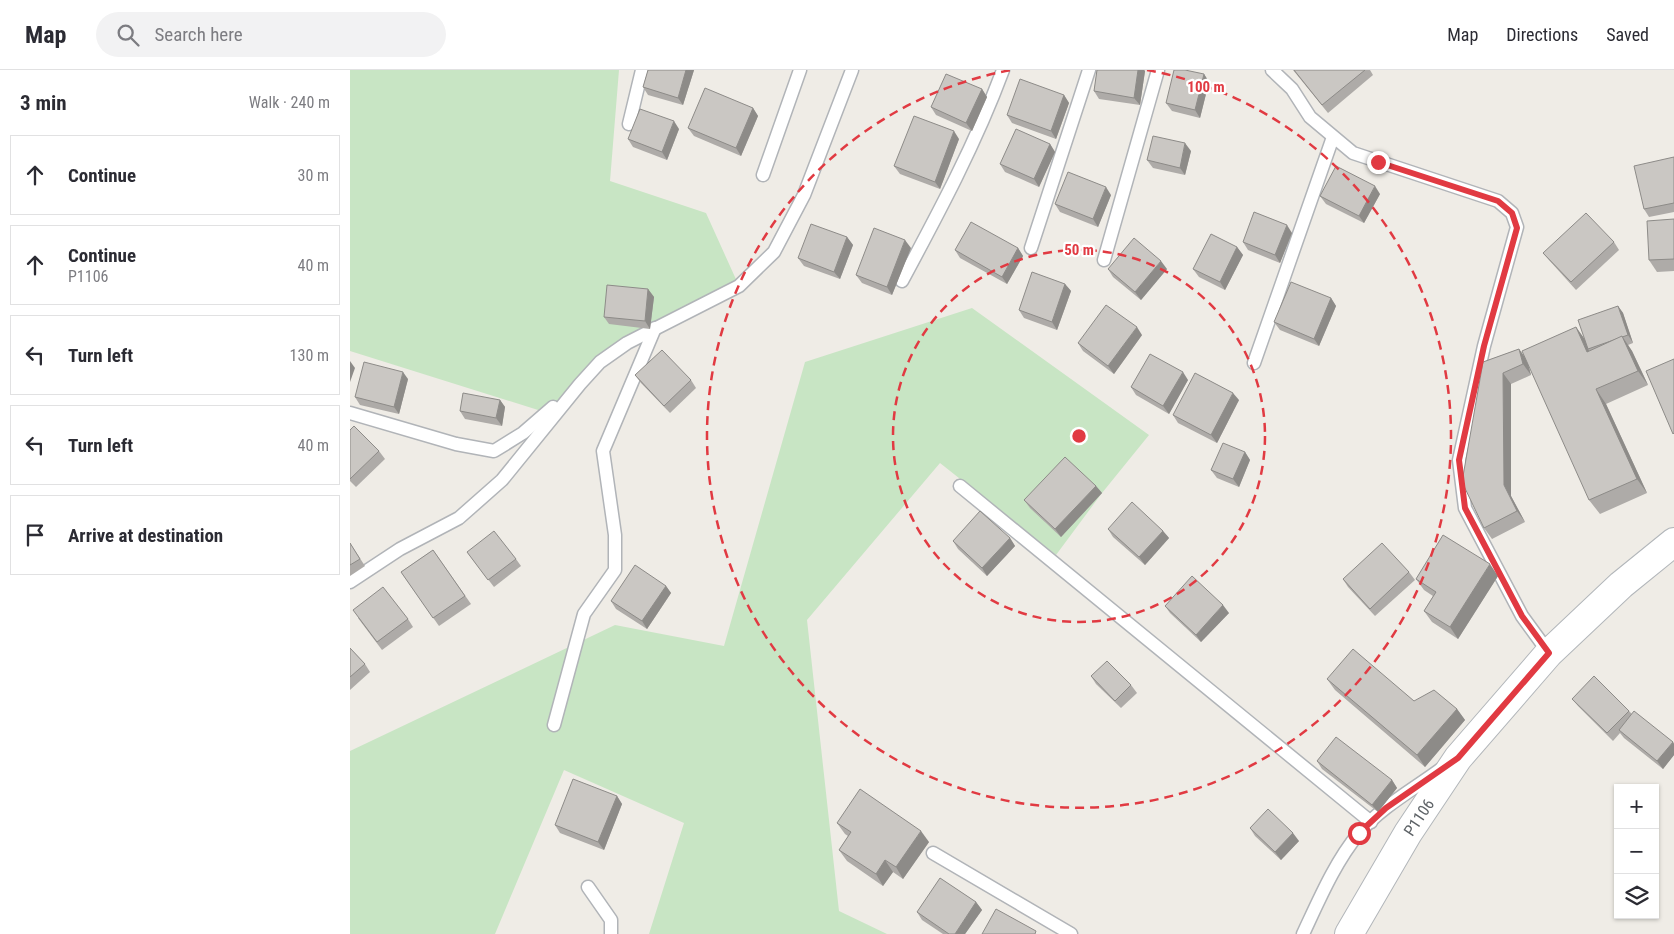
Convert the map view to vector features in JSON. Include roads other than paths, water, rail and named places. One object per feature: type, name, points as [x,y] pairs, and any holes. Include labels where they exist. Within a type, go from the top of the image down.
[{"type":"main road","name":"P1106","points":[[1349,934],[1408,833],[1458,758],[1549,653],[1620,585],[1674,542]]},
{"type":"lane","points":[[629,124],[642,70]]},
{"type":"lane","points":[[762,175],[800,70]]},
{"type":"lane","points":[[350,582],[400,550],[459,518],[502,480],[600,362],[627,343],[738,286],[774,252],[804,195],[852,70]]},
{"type":"lane","points":[[902,281],[942,206],[990,104],[1003,70]]},
{"type":"lane","points":[[1031,248],[1089,70]]},
{"type":"lane","points":[[1104,260],[1158,70]]},
{"type":"lane","points":[[1272,70],[1292,89],[1310,117],[1353,153],[1498,201],[1512,213],[1517,228],[1484,346],[1459,460],[1460,478],[1465,508],[1522,616],[1549,653]]},
{"type":"lane","points":[[1254,363],[1333,137]]},
{"type":"lane","points":[[554,725],[584,614],[616,570],[616,535],[602,451],[655,328]]},
{"type":"lane","points":[[350,413],[456,444],[494,451],[523,434],[580,384]]},
{"type":"lane","points":[[960,486],[1370,822]]},
{"type":"lane","points":[[1303,934],[1328,881],[1359,833],[1386,808],[1458,758]]},
{"type":"lane","points":[[933,852],[1071,934]]},
{"type":"lane","points":[[588,887],[611,920],[611,934]]}]
